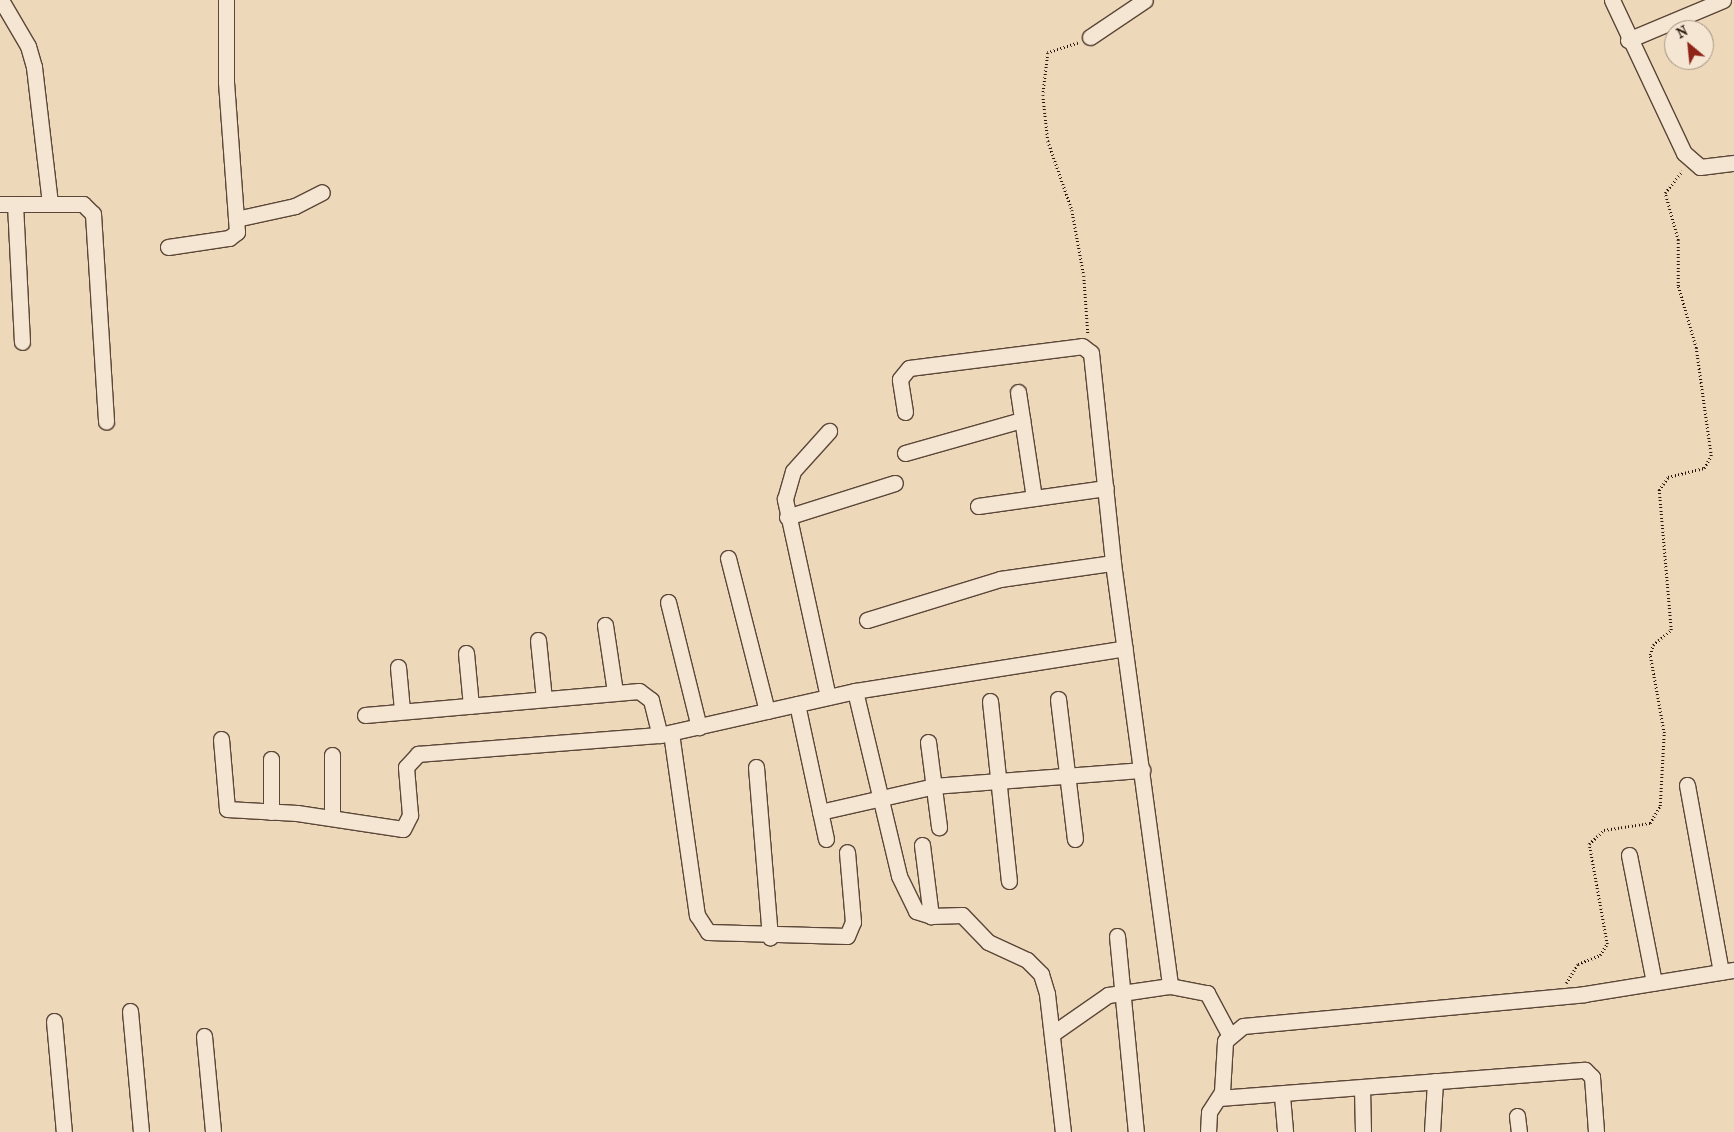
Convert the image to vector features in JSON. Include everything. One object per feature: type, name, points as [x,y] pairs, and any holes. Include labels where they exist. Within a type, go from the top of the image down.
[{"type":"street","points":[[1,0],[28,46],[34,67],[50,203]]},
{"type":"street","points":[[168,247],[234,236],[236,219],[226,82],[226,0]]},
{"type":"street","points":[[1090,37],[1146,0]]},
{"type":"street","points":[[1612,0],[1628,40],[1691,163],[1714,168],[1734,163]]},
{"type":"street","points":[[1628,40],[1723,0]]},
{"type":"street","points":[[236,219],[295,206],[322,192]]},
{"type":"street","points":[[22,342],[8,204],[83,204],[93,214],[106,422]]},
{"type":"street","points":[[905,412],[900,379],[910,368],[1088,348],[1106,488],[1113,563],[1170,986]]},
{"type":"street","points":[[1018,392],[1034,498]]},
{"type":"street","points":[[905,453],[1022,420]]},
{"type":"street","points":[[828,697],[786,517],[787,480],[829,431]]},
{"type":"street","points":[[786,517],[895,483]]},
{"type":"street","points":[[978,506],[1106,488]]},
{"type":"street","points":[[728,558],[767,711]]},
{"type":"street","points":[[867,620],[1000,579],[1113,563]]},
{"type":"street","points":[[668,602],[699,727]]},
{"type":"street","points":[[605,625],[615,692]]},
{"type":"street","points":[[538,640],[544,699]]},
{"type":"street","points":[[221,739],[223,801],[227,809],[332,817],[403,829],[410,815],[406,767],[418,754],[665,734],[854,691],[1125,648]]},
{"type":"street","points":[[466,653],[471,706]]},
{"type":"street","points":[[398,667],[402,710]]},
{"type":"street","points":[[854,691],[878,798],[904,891],[916,911],[931,916],[962,915],[988,942],[1035,968],[1045,983],[1063,1132]]},
{"type":"street","points":[[365,715],[402,710],[471,706],[615,692],[646,693],[665,734],[700,924],[721,934],[839,938],[852,931],[847,852]]},
{"type":"street","points":[[1058,699],[1075,839]]},
{"type":"street","points":[[990,701],[1009,881]]},
{"type":"street","points":[[797,704],[826,839]]},
{"type":"street","points":[[928,742],[938,827]]},
{"type":"street","points":[[332,755],[332,817]]},
{"type":"street","points":[[271,759],[271,812]]},
{"type":"street","points":[[756,767],[770,937]]},
{"type":"street","points":[[820,812],[934,786],[1066,774],[1142,770]]},
{"type":"street","points":[[1208,1132],[1209,1112],[1219,1098],[1224,1085],[1223,1048],[1229,1034],[1265,1022],[1558,997],[1728,971],[1687,786]]},
{"type":"street","points":[[922,845],[931,916]]},
{"type":"street","points":[[1629,854],[1654,983]]},
{"type":"street","points":[[1117,936],[1136,1132]]},
{"type":"street","points":[[1052,1034],[1094,1002],[1123,992],[1170,986],[1207,993],[1229,1034]]},
{"type":"street","points":[[130,1012],[141,1132]]},
{"type":"street","points":[[54,1021],[64,1132]]},
{"type":"street","points":[[204,1036],[213,1132]]},
{"type":"street","points":[[1219,1098],[1282,1096],[1585,1070],[1592,1077],[1596,1132]]},
{"type":"street","points":[[1432,1132],[1435,1082]]},
{"type":"street","points":[[1362,1088],[1364,1132]]},
{"type":"street","points":[[1282,1096],[1285,1132]]},
{"type":"street","points":[[1517,1116],[1519,1132]]},
{"type":"path","points":[[1068,47],[1054,50],[1043,64],[1044,114],[1053,164],[1072,210],[1082,266],[1088,348]]},
{"type":"path","points":[[1558,997],[1578,964],[1600,955],[1607,944],[1589,844],[1604,830],[1650,823],[1660,806],[1664,733],[1650,655],[1653,645],[1671,630],[1659,490],[1668,477],[1704,468],[1711,448],[1696,348],[1678,286],[1678,240],[1665,193],[1668,183],[1691,163]]}]
